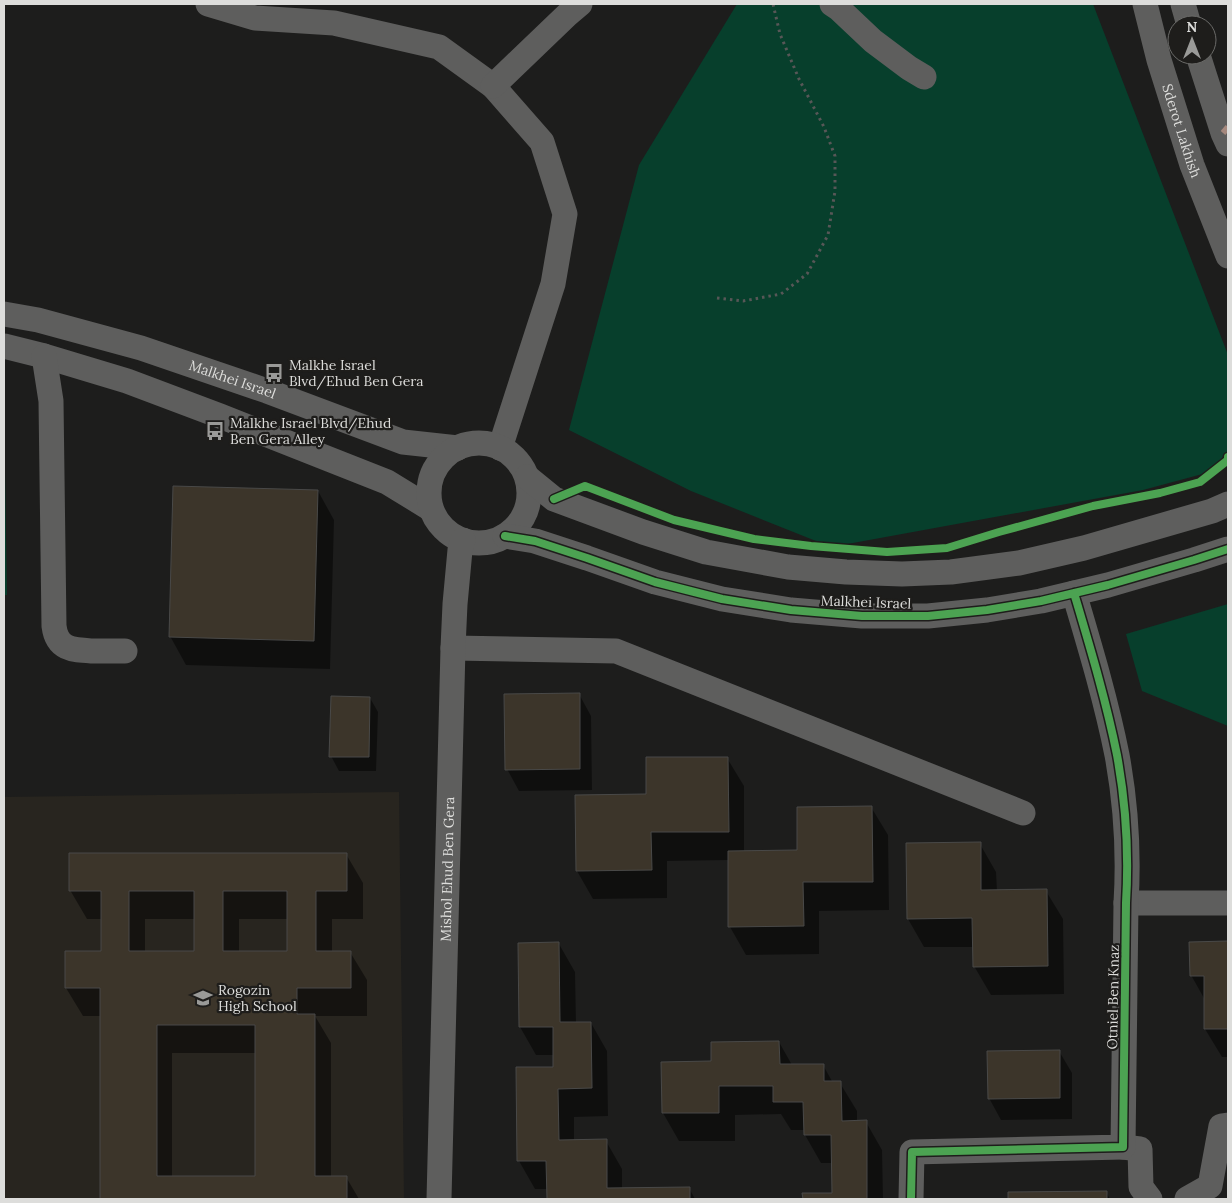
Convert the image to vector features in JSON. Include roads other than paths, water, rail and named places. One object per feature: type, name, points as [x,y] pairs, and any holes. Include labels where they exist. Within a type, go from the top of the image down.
[{"type":"street","points":[[208,4],[255,18],[334,23],[439,47],[493,86],[542,142],[565,214],[553,284],[500,448]]},
{"type":"street","points":[[493,86],[580,4]]},
{"type":"street","points":[[832,4],[873,41],[924,77]]},
{"type":"street","name":"Sderot Lakhish","points":[[1145,4],[1159,60],[1192,165],[1228,256]]},
{"type":"street","points":[[1201,65],[1228,144]]},
{"type":"street","name":"Malkhei Israel","points":[[4,314],[38,320],[141,348],[267,391],[402,442],[458,448]]},
{"type":"street","points":[[4,346],[127,381],[220,416],[387,482],[431,509]]},
{"type":"street","points":[[44,356],[51,401],[55,635],[59,642],[67,648],[76,650],[126,651]]},
{"type":"street","points":[[471,444],[486,444],[500,448],[511,455],[520,465],[526,477],[529,494],[526,510],[518,525],[505,536],[491,542],[476,543],[463,540],[449,533],[438,522],[431,509],[429,495],[436,467],[445,456],[458,448],[471,444]]},
{"type":"street","name":"Malkhei Israel","points":[[526,477],[554,499],[643,532],[706,552],[788,567],[846,572],[902,574],[951,572],[1019,563],[1084,548],[1212,511],[1228,504]]},
{"type":"street","name":"Malkhei Israel","points":[[505,536],[535,542],[655,582],[722,599],[791,610],[862,616],[928,616],[987,610],[1041,601],[1184,563],[1228,549]]},
{"type":"street","name":"Mishol Ehud Ben Gera","points":[[439,1199],[455,604],[460,550],[463,540]]},
{"type":"street","name":"Otniel Ben Knaz","points":[[1074,593],[1100,683],[1117,756],[1126,819],[1128,876],[1126,903],[1123,1147]]},
{"type":"street","points":[[454,648],[616,651],[1023,813]]},
{"type":"street","points":[[1126,903],[1228,903]]},
{"type":"street","points":[[1187,1199],[1210,1186],[1220,1126],[1228,1126]]},
{"type":"street","points":[[911,1199],[912,1152],[1123,1147],[1140,1148],[1141,1187],[1150,1199]]},
{"type":"place","name":"Malkhe Israel Blvd/Ehud Ben Gera","points":[[274,373]]},
{"type":"place","name":"Malkhe Israel Blvd/Ehud Ben Gera Alley","points":[[215,431]]},
{"type":"place","name":"Rogozin High School","points":[[203,998]]}]
